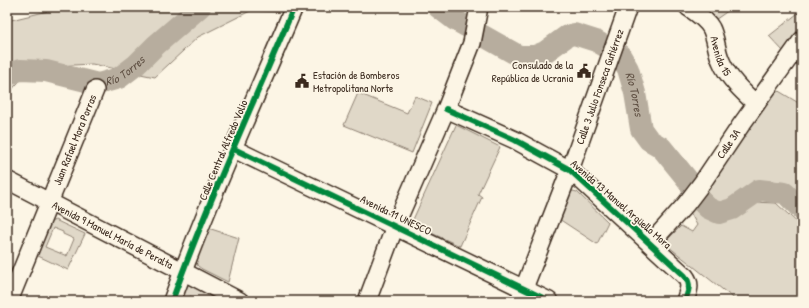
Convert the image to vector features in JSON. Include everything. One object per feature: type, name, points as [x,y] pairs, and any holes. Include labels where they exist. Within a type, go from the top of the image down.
[{"type":"street","name":"Calle Central Alfredo Volio","points":[[172,301],[234,148],[294,7]]},
{"type":"street","name":"Calle 3 Julio Fonseca Gutiérrez","points":[[522,294],[570,170],[628,7]]},
{"type":"street","name":"Avenida 15","points":[[688,7],[710,27],[720,60],[728,74],[739,88],[756,104]]},
{"type":"street","points":[[367,301],[395,226],[446,108],[472,43],[479,8]]},
{"type":"street","name":"Calle 3A","points":[[651,243],[686,204],[702,183],[802,40]]},
{"type":"street","name":"Juan Rafael Mora Porras","points":[[9,301],[95,90]]},
{"type":"street","name":"Avenida 13 Manuel Argüello Mora","points":[[446,108],[515,140],[570,170],[651,243],[685,276],[689,281],[685,301]]},
{"type":"street","name":"Avenida 11 UNESCO","points":[[234,148],[395,226],[522,294],[550,301]]},
{"type":"street","name":"Avenida 9 Manuel María de Peralta","points":[[7,180],[240,301]]},
{"type":"shaded area","points":[[65,7],[280,7],[278,12],[252,10],[198,37],[155,77],[92,64],[33,66],[8,94],[7,21]]},
{"type":"shaded area","points":[[696,7],[731,7],[732,8],[712,22]]},
{"type":"shaded area","points":[[802,10],[802,32],[784,52],[769,36]]},
{"type":"shaded area","points":[[777,90],[802,105],[802,210],[785,193],[759,190],[722,209],[718,204],[712,205],[702,193]]},
{"type":"shaded area","points":[[358,93],[407,113],[415,96],[432,103],[412,153],[344,125]]},
{"type":"shaded area","points":[[456,125],[500,147],[478,194],[482,197],[460,246],[411,224]]},
{"type":"shaded area","points":[[570,192],[577,192],[608,222],[597,244],[559,219]]},
{"type":"shaded area","points":[[751,202],[776,203],[802,227],[802,301],[737,301],[664,243],[681,226],[692,232],[697,225],[690,212],[697,204],[712,218],[735,215]]},
{"type":"shaded area","points":[[55,220],[85,234],[68,270],[36,255],[51,222]],"holes":[[[53,228],[63,232],[63,234],[74,239],[67,256],[45,247]]]},
{"type":"shaded area","points":[[208,228],[239,238],[228,282],[197,265],[196,262],[198,252]]},
{"type":"shaded area","points":[[185,281],[222,301],[206,301],[190,296],[188,301],[178,301]]},
{"type":"waterway","name":"Río Torres","points":[[7,75],[20,70],[46,71],[98,84],[119,78],[136,65],[156,45],[200,7]]},
{"type":"waterway","name":"Río Torres","points":[[438,7],[455,20],[519,56],[535,56],[545,52],[567,36],[574,34],[596,41],[620,55],[628,69],[635,93],[641,129],[649,140],[661,147],[687,179],[700,200],[708,208],[719,213],[732,209],[759,190],[785,193],[802,210]]},
{"type":"cycle path","points":[[172,301],[216,190],[294,7]]},
{"type":"cycle path","points":[[446,109],[515,140],[570,170],[685,276],[689,285],[685,301]]},
{"type":"cycle path","points":[[234,149],[549,301]]},
{"type":"place","name":"Consulado de la República de Ucrania","points":[[584,71]]},
{"type":"place","name":"Estación de Bomberos Metropolitana Norte","points":[[302,81]]}]
